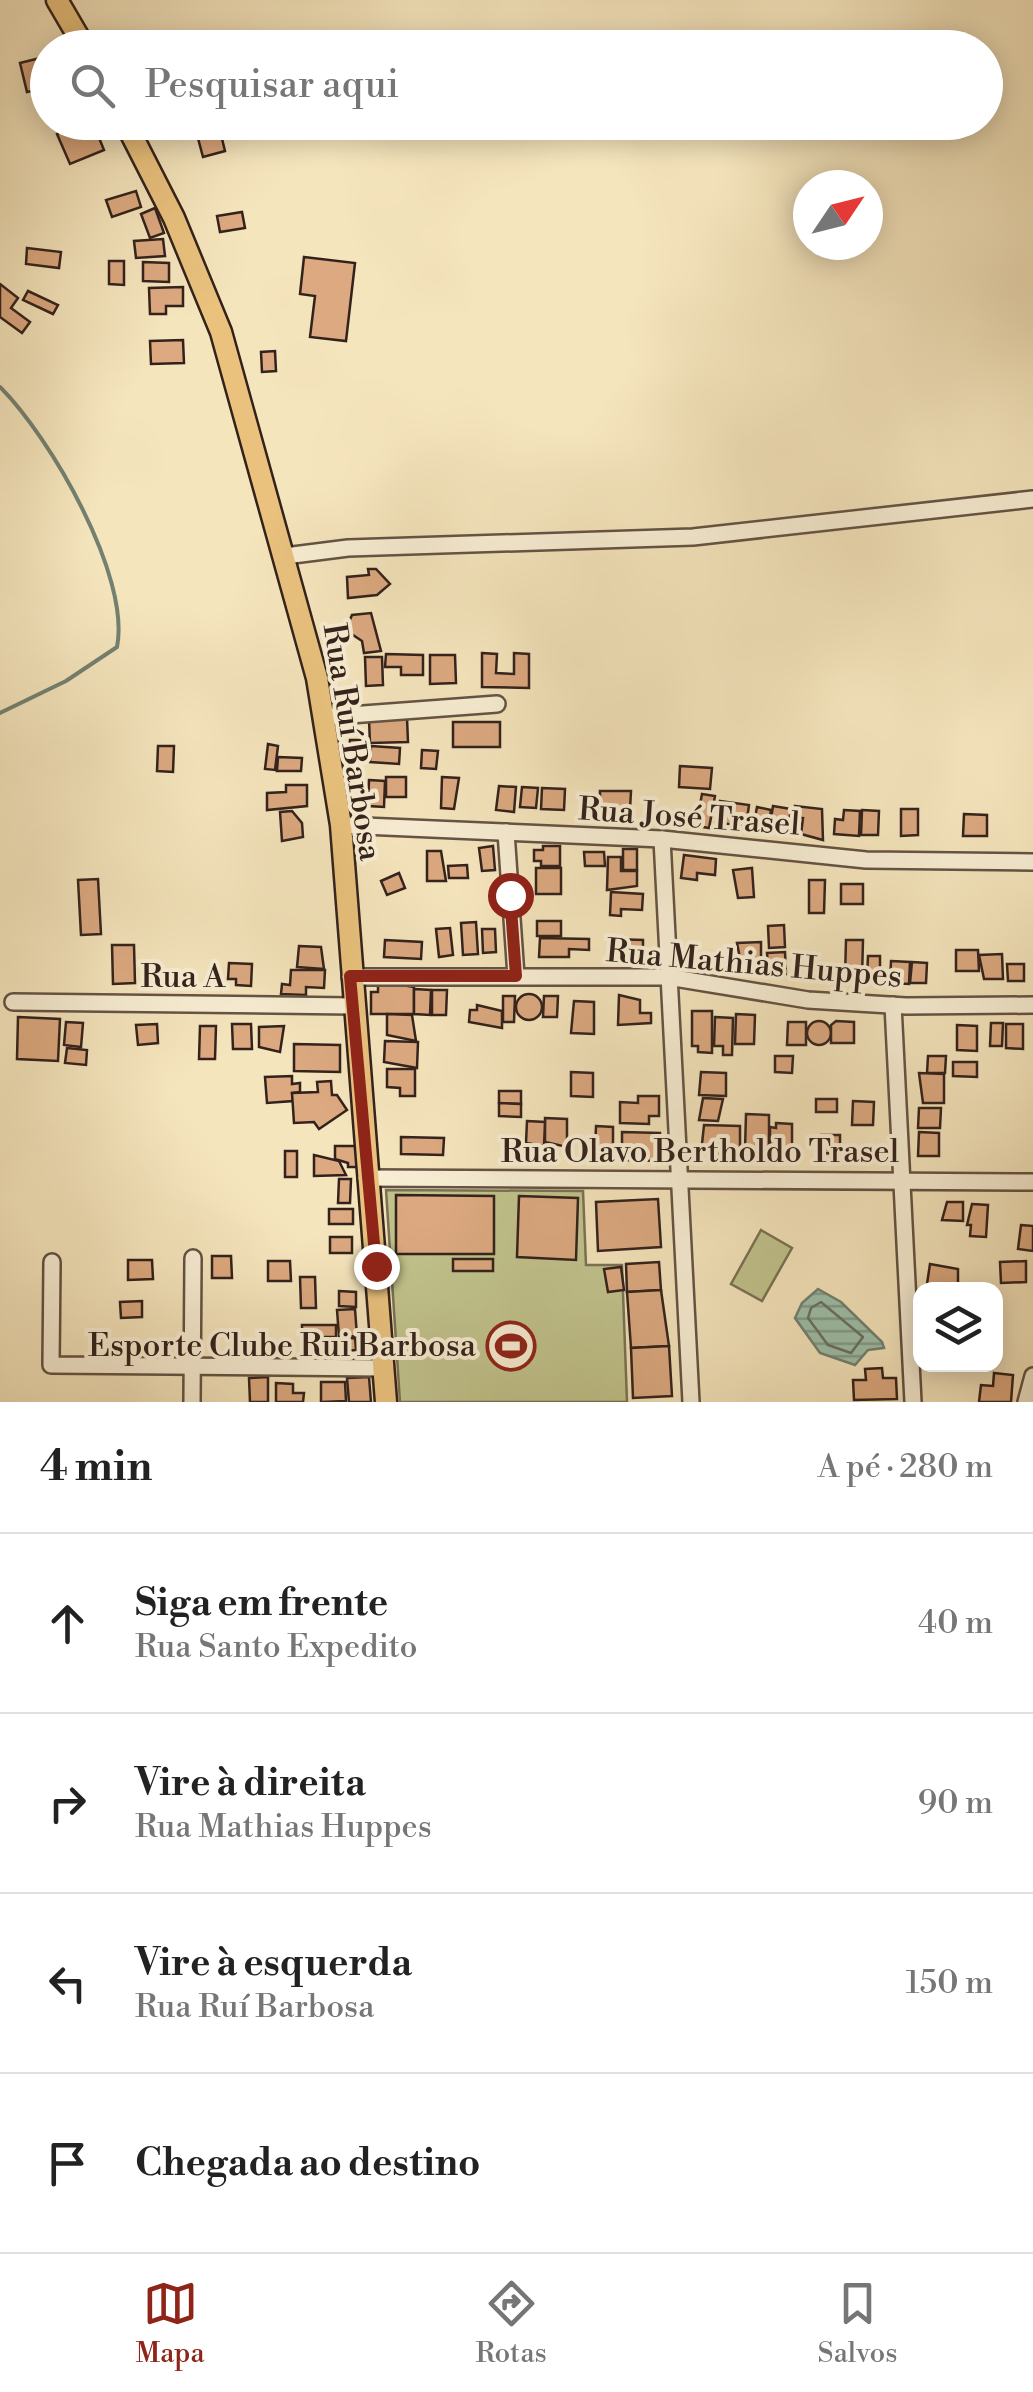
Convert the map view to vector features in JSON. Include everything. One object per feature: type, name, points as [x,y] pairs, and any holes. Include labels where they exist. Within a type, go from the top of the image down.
[{"type":"main road","points":[[57,0],[74,30]]},
{"type":"main road","name":"Rua Ruí Barbosa","points":[[135,140],[174,218],[221,332],[285,556],[323,717],[340,825],[386,1402]]},
{"type":"street","points":[[285,556],[348,548],[693,538],[1033,499]]},
{"type":"street","points":[[323,717],[498,704]]},
{"type":"street","name":"Rua José Trasel","points":[[340,825],[662,839],[866,860],[1033,862]]},
{"type":"street","points":[[506,832],[516,976]]},
{"type":"street","points":[[662,839],[691,1402]]},
{"type":"street","name":"Rua Mathias Huppes","points":[[350,976],[668,977],[808,1000],[893,1005],[1033,1005]]},
{"type":"street","name":"Rua A","points":[[13,1002],[353,1006]]},
{"type":"street","points":[[893,1005],[913,1402]]},
{"type":"street","name":"Rua Olavo Bertholdo Trasel","points":[[366,1178],[1033,1182]]},
{"type":"street","points":[[192,1402],[193,1258]]},
{"type":"street","points":[[52,1262],[51,1366],[383,1368]]},
{"type":"street","points":[[1026,1402],[1033,1376]]},
{"type":"shaded area","name":"Esporte Clube Rui Barbosa","points":[[386,1190],[583,1191],[586,1265],[622,1265],[627,1402],[400,1402]]},
{"type":"shaded area","points":[[761,1230],[792,1248],[762,1301],[731,1284]]},
{"type":"water","points":[[818,1289],[841,1302],[884,1348],[868,1350],[855,1365],[820,1353],[795,1318],[802,1303]]},
{"type":"building","points":[[30,60],[30,91],[27,92],[20,63]]},
{"type":"building","points":[[60,140],[100,140],[104,150],[70,164]]},
{"type":"building","points":[[198,140],[222,140],[225,151],[203,157]]},
{"type":"building","points":[[136,191],[141,207],[112,217],[106,200]]},
{"type":"building","points":[[155,208],[164,233],[150,238],[141,214]]},
{"type":"building","points":[[242,212],[245,228],[220,232],[217,216]]},
{"type":"building","points":[[163,239],[165,256],[136,258],[134,241]]},
{"type":"building","points":[[27,248],[61,252],[59,268],[26,264]]},
{"type":"building","points":[[304,257],[355,263],[346,341],[310,337],[315,296],[300,294]]},
{"type":"building","points":[[109,261],[124,261],[124,285],[109,284]]},
{"type":"building","points":[[143,262],[169,263],[169,282],[143,281]]},
{"type":"building","points":[[0,284],[18,298],[11,308],[30,322],[22,333],[0,317]]},
{"type":"building","points":[[183,287],[183,306],[166,306],[166,314],[150,314],[149,288]]},
{"type":"building","points":[[28,291],[58,305],[53,314],[23,300]]},
{"type":"building","points":[[183,340],[184,363],[151,364],[150,341]]},
{"type":"building","points":[[275,351],[276,371],[262,372],[261,352]]},
{"type":"building","points":[[368,569],[376,569],[390,584],[377,595],[348,598],[347,577],[369,575]]},
{"type":"building","points":[[371,613],[381,651],[364,653],[362,641],[350,633],[349,622],[352,615]]},
{"type":"building","points":[[482,653],[497,654],[496,673],[514,674],[514,653],[529,654],[529,688],[482,687]]},
{"type":"building","points":[[386,654],[423,655],[423,675],[401,675],[401,667],[385,667]]},
{"type":"building","points":[[430,655],[455,655],[456,683],[430,684]]},
{"type":"building","points":[[365,657],[382,657],[383,685],[366,686]]},
{"type":"building","points":[[407,718],[408,742],[370,743],[369,720]]},
{"type":"building","points":[[453,722],[500,722],[500,747],[453,747]]},
{"type":"building","points":[[350,740],[368,740],[368,754],[349,754]]},
{"type":"building","points":[[268,744],[278,746],[275,770],[265,769]]},
{"type":"building","points":[[158,746],[174,746],[173,772],[157,771]]},
{"type":"building","points":[[371,746],[400,748],[399,764],[370,762]]},
{"type":"building","points":[[422,750],[438,751],[436,769],[421,768]]},
{"type":"building","points":[[278,757],[302,758],[301,771],[277,771]]},
{"type":"building","points":[[680,766],[712,768],[710,789],[679,787]]},
{"type":"building","points":[[386,777],[406,777],[406,797],[386,797]]},
{"type":"building","points":[[442,777],[459,778],[454,809],[441,808]]},
{"type":"building","points":[[369,780],[385,781],[384,807],[368,806]]},
{"type":"building","points":[[286,785],[307,785],[307,806],[267,810],[267,793],[286,792]]},
{"type":"building","points":[[499,786],[516,787],[514,812],[496,810]]},
{"type":"building","points":[[522,787],[538,788],[536,808],[520,807]]},
{"type":"building","points":[[542,788],[565,789],[564,810],[541,809]]},
{"type":"building","points":[[600,791],[631,791],[630,809],[600,808]]},
{"type":"building","points":[[702,794],[715,796],[709,828],[696,826]]},
{"type":"building","points":[[720,801],[749,805],[746,827],[716,822]]},
{"type":"building","points":[[773,806],[791,809],[787,834],[769,831]]},
{"type":"building","points":[[795,806],[822,809],[823,840],[801,834],[803,818],[794,817]]},
{"type":"building","points":[[757,807],[771,810],[768,830],[753,828]]},
{"type":"building","points":[[901,809],[918,809],[918,835],[901,836]]},
{"type":"building","points":[[844,810],[860,811],[859,836],[834,834],[835,819],[843,820]]},
{"type":"building","points":[[862,810],[879,811],[878,835],[861,835]]},
{"type":"building","points":[[292,811],[302,823],[303,837],[282,841],[280,812]]},
{"type":"building","points":[[964,814],[987,815],[987,836],[963,836]]},
{"type":"building","points":[[493,846],[495,870],[482,871],[479,848]]},
{"type":"building","points":[[543,846],[560,846],[560,866],[541,866],[541,861],[534,861],[534,850],[543,850]]},
{"type":"building","points":[[623,849],[637,849],[637,870],[623,870]]},
{"type":"building","points":[[427,851],[441,851],[446,881],[427,881]]},
{"type":"building","points":[[584,852],[604,852],[605,866],[585,866]]},
{"type":"building","points":[[684,855],[716,859],[715,875],[697,873],[697,880],[681,878]]},
{"type":"building","points":[[608,857],[621,857],[621,871],[637,871],[637,886],[607,890]]},
{"type":"building","points":[[467,865],[468,878],[449,878],[448,866]]},
{"type":"building","points":[[536,868],[561,868],[561,894],[536,894]]},
{"type":"building","points":[[752,868],[754,897],[738,898],[733,870]]},
{"type":"building","points":[[399,873],[405,888],[387,895],[381,881]]},
{"type":"building","points":[[98,879],[101,934],[81,935],[78,880]]},
{"type":"building","points":[[809,880],[825,880],[824,913],[809,913]]},
{"type":"building","points":[[841,884],[863,884],[863,904],[841,904]]},
{"type":"building","points":[[611,892],[643,894],[642,910],[621,909],[621,916],[610,915]]},
{"type":"building","points":[[537,921],[561,921],[561,936],[537,936]]},
{"type":"building","points":[[476,922],[478,954],[463,955],[461,923]]},
{"type":"building","points":[[784,925],[785,947],[769,948],[768,926]]},
{"type":"building","points":[[450,928],[453,955],[439,957],[436,929]]},
{"type":"building","points":[[482,929],[495,929],[496,952],[483,953]]},
{"type":"building","points":[[540,938],[589,939],[589,950],[569,949],[569,957],[539,957]]},
{"type":"building","points":[[612,939],[643,940],[643,957],[611,955]]},
{"type":"building","points":[[385,940],[422,942],[421,959],[384,957]]},
{"type":"building","points":[[846,940],[863,940],[862,979],[845,978]]},
{"type":"building","points":[[761,942],[761,968],[742,969],[737,943]]},
{"type":"building","points":[[112,945],[134,945],[135,983],[113,984]]},
{"type":"building","points":[[299,946],[321,947],[324,969],[297,967]]},
{"type":"building","points":[[956,950],[978,950],[979,971],[956,971]]},
{"type":"building","points":[[785,952],[786,974],[769,975],[767,953]]},
{"type":"building","points":[[1002,954],[1003,979],[984,979],[979,955]]},
{"type":"building","points":[[868,956],[880,956],[880,978],[867,977]]},
{"type":"building","points":[[891,961],[910,962],[909,984],[890,983]]},
{"type":"building","points":[[912,962],[927,963],[926,983],[910,983]]},
{"type":"building","points":[[229,963],[252,964],[251,986],[236,985],[236,979],[228,979]]},
{"type":"building","points":[[1007,964],[1024,964],[1024,981],[1008,981]]},
{"type":"building","points":[[291,970],[325,970],[324,988],[306,987],[306,995],[281,994],[282,984],[290,985]]},
{"type":"building","points":[[378,981],[414,987],[414,1014],[371,1014],[371,992],[378,992]]},
{"type":"building","points":[[414,989],[431,990],[430,1015],[414,1014]]},
{"type":"building","points":[[432,990],[447,990],[446,1015],[432,1015]]},
{"type":"building","points":[[529,994],[538,998],[542,1007],[538,1016],[529,1020],[520,1016],[516,1007],[520,998]]},
{"type":"building","points":[[619,995],[640,1000],[640,1013],[651,1013],[651,1023],[618,1025]]},
{"type":"building","points":[[503,996],[515,996],[514,1022],[503,1022]]},
{"type":"building","points":[[544,996],[558,996],[557,1017],[543,1017]]},
{"type":"building","points":[[574,1001],[594,1002],[594,1034],[571,1033]]},
{"type":"building","points":[[477,1005],[502,1011],[502,1028],[469,1022],[470,1010],[477,1010]]},
{"type":"building","points":[[692,1011],[712,1011],[712,1053],[698,1052],[698,1046],[692,1046]]},
{"type":"building","points":[[387,1014],[412,1015],[416,1041],[387,1035]]},
{"type":"building","points":[[736,1014],[755,1015],[754,1044],[735,1044]]},
{"type":"building","points":[[18,1017],[60,1019],[58,1061],[17,1059]]},
{"type":"building","points":[[715,1017],[733,1018],[732,1055],[723,1055],[723,1046],[714,1046]]},
{"type":"building","points":[[819,1021],[828,1024],[828,1042],[819,1045],[810,1042],[807,1033],[810,1024]]},
{"type":"building","points":[[836,1021],[854,1022],[854,1043],[831,1043],[831,1025]]},
{"type":"building","points":[[66,1022],[83,1023],[81,1047],[64,1045]]},
{"type":"building","points":[[788,1022],[806,1022],[806,1045],[787,1045]]},
{"type":"building","points":[[991,1023],[1003,1023],[1002,1046],[990,1046]]},
{"type":"building","points":[[157,1024],[158,1043],[138,1045],[136,1025]]},
{"type":"building","points":[[232,1024],[251,1024],[252,1049],[233,1049]]},
{"type":"building","points":[[1006,1024],[1023,1024],[1023,1049],[1006,1048]]},
{"type":"building","points":[[957,1025],[977,1026],[977,1051],[957,1050]]},
{"type":"building","points":[[200,1026],[216,1026],[215,1059],[199,1059]]},
{"type":"building","points":[[284,1026],[280,1052],[259,1047],[259,1027]]},
{"type":"building","points":[[385,1041],[418,1042],[417,1068],[384,1062]]},
{"type":"building","points":[[294,1044],[340,1045],[340,1072],[294,1071]]},
{"type":"building","points":[[67,1048],[87,1050],[86,1065],[65,1063]]},
{"type":"building","points":[[775,1056],[793,1056],[792,1073],[775,1072]]},
{"type":"building","points":[[928,1056],[946,1056],[945,1073],[927,1073]]},
{"type":"building","points":[[953,1062],[977,1062],[977,1077],[953,1076]]},
{"type":"building","points":[[387,1069],[415,1069],[415,1096],[400,1096],[400,1088],[387,1087]]},
{"type":"building","points":[[571,1072],[593,1073],[593,1097],[571,1096]]},
{"type":"building","points":[[701,1072],[726,1073],[726,1096],[699,1095]]},
{"type":"building","points":[[919,1073],[944,1074],[944,1103],[923,1103]]},
{"type":"building","points":[[292,1076],[292,1084],[300,1083],[300,1092],[292,1093],[293,1101],[267,1103],[265,1077]]},
{"type":"building","points":[[331,1081],[332,1095],[337,1095],[347,1110],[319,1129],[314,1122],[294,1123],[292,1093],[318,1092],[317,1082]]},
{"type":"building","points":[[499,1091],[521,1091],[521,1104],[499,1103]]},
{"type":"building","points":[[638,1096],[659,1096],[659,1116],[649,1116],[649,1124],[620,1123],[620,1102],[638,1103]]},
{"type":"building","points":[[703,1098],[723,1099],[718,1121],[699,1120]]},
{"type":"building","points":[[816,1099],[837,1099],[837,1112],[816,1112]]},
{"type":"building","points":[[853,1101],[874,1102],[873,1125],[852,1125]]},
{"type":"building","points":[[499,1103],[521,1104],[521,1117],[499,1116]]},
{"type":"building","points":[[919,1108],[941,1108],[940,1128],[918,1128]]},
{"type":"building","points":[[746,1114],[769,1115],[769,1153],[745,1150]]},
{"type":"building","points":[[545,1118],[567,1119],[567,1147],[545,1142]]},
{"type":"building","points":[[527,1121],[545,1122],[544,1146],[526,1143]]},
{"type":"building","points":[[776,1123],[792,1124],[792,1155],[781,1155],[781,1146],[770,1146],[770,1127],[776,1128]]},
{"type":"building","points":[[704,1125],[740,1126],[740,1155],[701,1153]]},
{"type":"building","points":[[596,1126],[613,1127],[613,1153],[595,1152]]},
{"type":"building","points":[[622,1132],[660,1133],[659,1161],[622,1160]]},
{"type":"building","points":[[919,1132],[939,1133],[939,1156],[918,1156]]},
{"type":"building","points":[[821,1135],[840,1135],[840,1154],[821,1153]]},
{"type":"building","points":[[401,1137],[444,1138],[443,1155],[401,1154]]},
{"type":"building","points":[[335,1146],[358,1146],[358,1167],[348,1167],[348,1163],[335,1159]]},
{"type":"building","points":[[285,1151],[297,1151],[297,1177],[285,1177]]},
{"type":"building","points":[[314,1155],[339,1161],[346,1175],[314,1176]]},
{"type":"building","points":[[339,1179],[351,1179],[350,1203],[338,1203]]},
{"type":"building","points":[[396,1195],[494,1196],[494,1254],[396,1254]]},
{"type":"building","points":[[519,1196],[578,1198],[576,1260],[517,1257]]},
{"type":"building","points":[[658,1199],[661,1247],[598,1251],[596,1202]]},
{"type":"building","points":[[947,1202],[963,1202],[963,1221],[942,1220]]},
{"type":"building","points":[[972,1204],[988,1205],[986,1237],[970,1236],[971,1225],[967,1225]]},
{"type":"building","points":[[329,1209],[353,1209],[353,1224],[329,1224]]},
{"type":"building","points":[[1021,1225],[1033,1226],[1033,1251],[1018,1249]]},
{"type":"building","points":[[330,1237],[352,1237],[352,1253],[330,1253]]},
{"type":"building","points":[[212,1256],[231,1256],[232,1278],[212,1278]]},
{"type":"building","points":[[453,1259],[493,1259],[493,1271],[453,1271]]},
{"type":"building","points":[[128,1260],[152,1260],[153,1279],[128,1280]]},
{"type":"building","points":[[268,1261],[290,1261],[291,1281],[268,1281]]},
{"type":"building","points":[[1026,1261],[1026,1282],[1001,1282],[1000,1262]]},
{"type":"building","points":[[659,1262],[661,1290],[627,1292],[626,1264]]},
{"type":"building","points":[[930,1264],[958,1269],[958,1282],[927,1282]]},
{"type":"building","points":[[621,1267],[624,1290],[608,1292],[604,1269]]},
{"type":"building","points":[[300,1277],[315,1277],[316,1308],[301,1308]]},
{"type":"building","points":[[661,1290],[669,1346],[631,1348],[627,1292]]},
{"type":"building","points":[[339,1291],[356,1292],[356,1307],[339,1306]]},
{"type":"building","points":[[142,1301],[142,1317],[121,1318],[120,1302]]},
{"type":"building","points":[[355,1309],[357,1336],[339,1337],[337,1310]]},
{"type":"building","points":[[302,1325],[336,1325],[336,1337],[302,1337]]},
{"type":"building","points":[[355,1338],[356,1350],[333,1352],[332,1339]]},
{"type":"building","points":[[669,1346],[672,1396],[633,1398],[631,1348]]},
{"type":"building","points":[[882,1368],[883,1378],[896,1378],[897,1399],[854,1400],[853,1380],[866,1380],[865,1369]]},
{"type":"building","points":[[994,1373],[1013,1375],[1011,1402],[979,1402],[981,1385],[993,1386]]},
{"type":"building","points":[[268,1377],[268,1402],[250,1402],[249,1378]]},
{"type":"building","points":[[369,1377],[371,1402],[349,1402],[347,1378]]},
{"type":"building","points":[[321,1382],[345,1382],[346,1401],[321,1402]]},
{"type":"building","points":[[276,1383],[293,1384],[293,1393],[304,1393],[303,1402],[276,1402]]},
{"type":"waterway","points":[[0,387],[41,439],[82,509],[112,583],[118,617],[117,647],[66,681],[0,713]]},
{"type":"place","name":"Esporte Clube Rui Barbosa","points":[[511,1346]]},
{"type":"route","points":[[376,1266],[350,976],[516,976],[510,895]]}]
